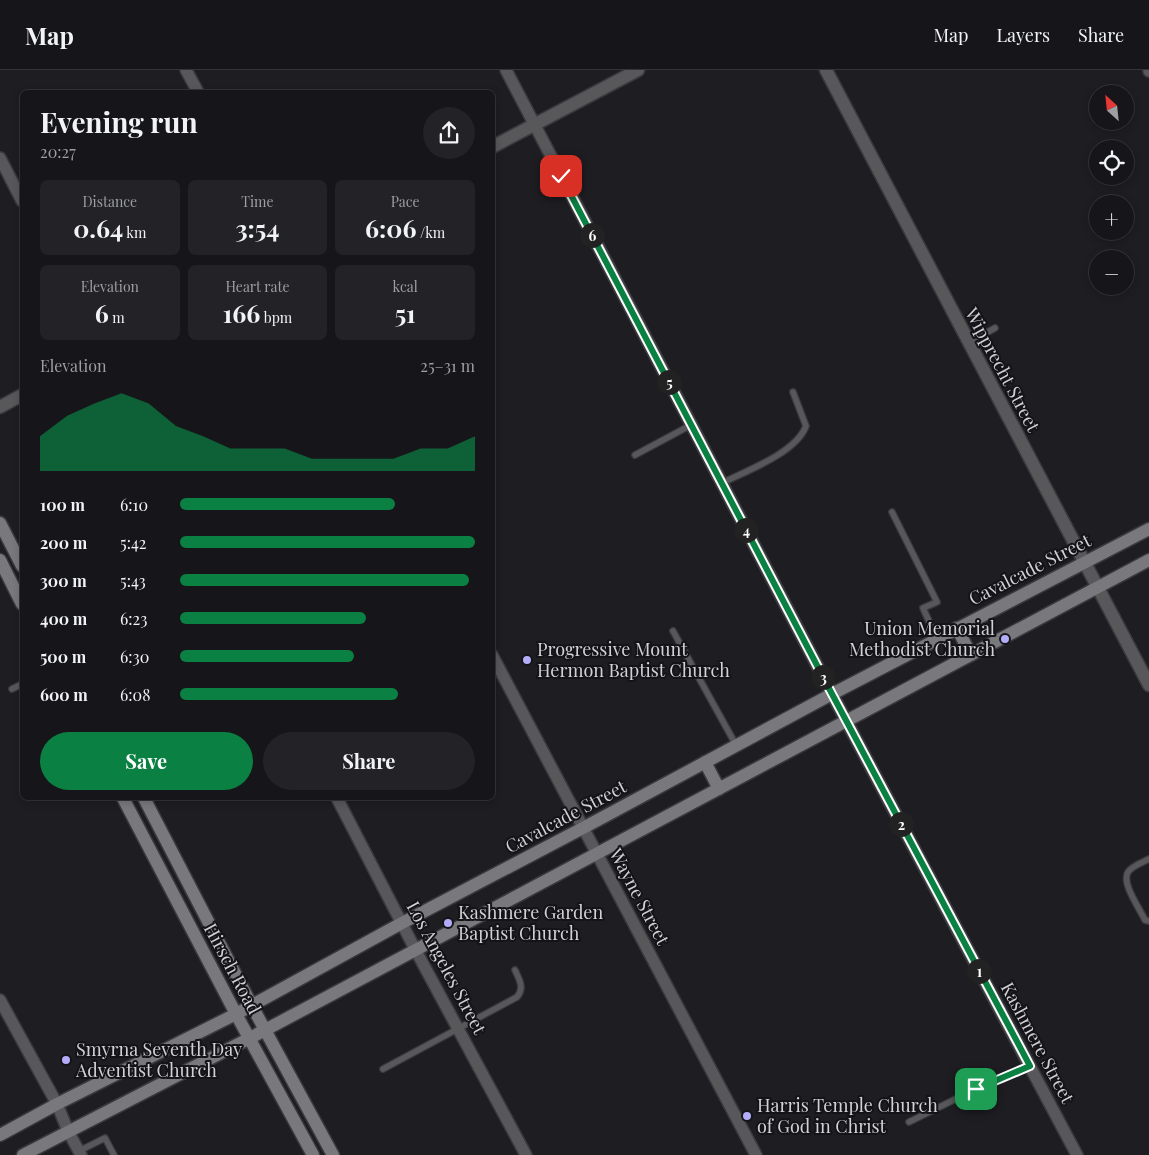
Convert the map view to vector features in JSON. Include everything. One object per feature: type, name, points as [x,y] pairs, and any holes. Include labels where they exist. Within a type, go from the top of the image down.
[{"type":"main road","points":[[0,523],[20,562]]},
{"type":"main road","name":"Cavalcade Street","points":[[0,1135],[57,1104],[252,1006],[402,923],[736,745],[1149,528]]},
{"type":"main road","points":[[0,560],[20,600]]},
{"type":"main road","points":[[23,1155],[68,1130],[250,1038],[1149,560]]},
{"type":"main road","points":[[957,628],[971,655]]},
{"type":"main road","points":[[705,762],[720,789]]},
{"type":"main road","name":"Hirsch Road","points":[[124,800],[236,1014],[313,1155]]},
{"type":"main road","name":"Hirsch Road","points":[[145,800],[252,1006],[333,1155]]},
{"type":"street","points":[[186,70],[197,90]]},
{"type":"street","name":"Kashmere Street","points":[[506,70],[846,721],[1077,1155]]},
{"type":"street","points":[[495,145],[638,70]]},
{"type":"street","name":"Wipprecht Street","points":[[826,70],[1149,685]]},
{"type":"street","points":[[0,158],[20,196]]},
{"type":"street","points":[[0,407],[20,396]]},
{"type":"street","name":"Wayne Street","points":[[495,661],[756,1155]]},
{"type":"street","name":"Los Angeles Street","points":[[338,800],[415,949],[526,1155]]},
{"type":"street","points":[[0,1000],[57,1104],[80,1153]]},
{"type":"lane","points":[[968,342],[995,328]]},
{"type":"lane","points":[[722,483],[784,451],[799,438],[806,426],[799,403],[793,392]]},
{"type":"lane","points":[[635,455],[691,425]]},
{"type":"lane","points":[[892,512],[937,602],[923,608],[937,639]]},
{"type":"lane","points":[[673,631],[736,745]]},
{"type":"lane","points":[[12,689],[20,685]]},
{"type":"lane","points":[[1149,859],[1130,869],[1126,878],[1127,886],[1146,920],[1149,921]]},
{"type":"lane","points":[[383,1068],[517,997],[521,988],[515,970]]},
{"type":"lane","points":[[909,1122],[976,1089],[1030,1066]]},
{"type":"lane","points":[[80,1153],[105,1138],[114,1155]]},
{"type":"place","name":"Union Memorial Methodist Church","points":[[1005,639]]},
{"type":"place","name":"Progressive Mount Hermon Baptist Church","points":[[527,660]]},
{"type":"place","name":"Kashmere Garden Baptist Church","points":[[448,923]]},
{"type":"place","name":"Smyrna Seventh Day Adventist Church","points":[[66,1060]]},
{"type":"place","name":"Harris Temple Church of God in Christ","points":[[747,1116]]},
{"type":"route","points":[[561,176],[832,694],[1030,1066],[976,1089]]}]
